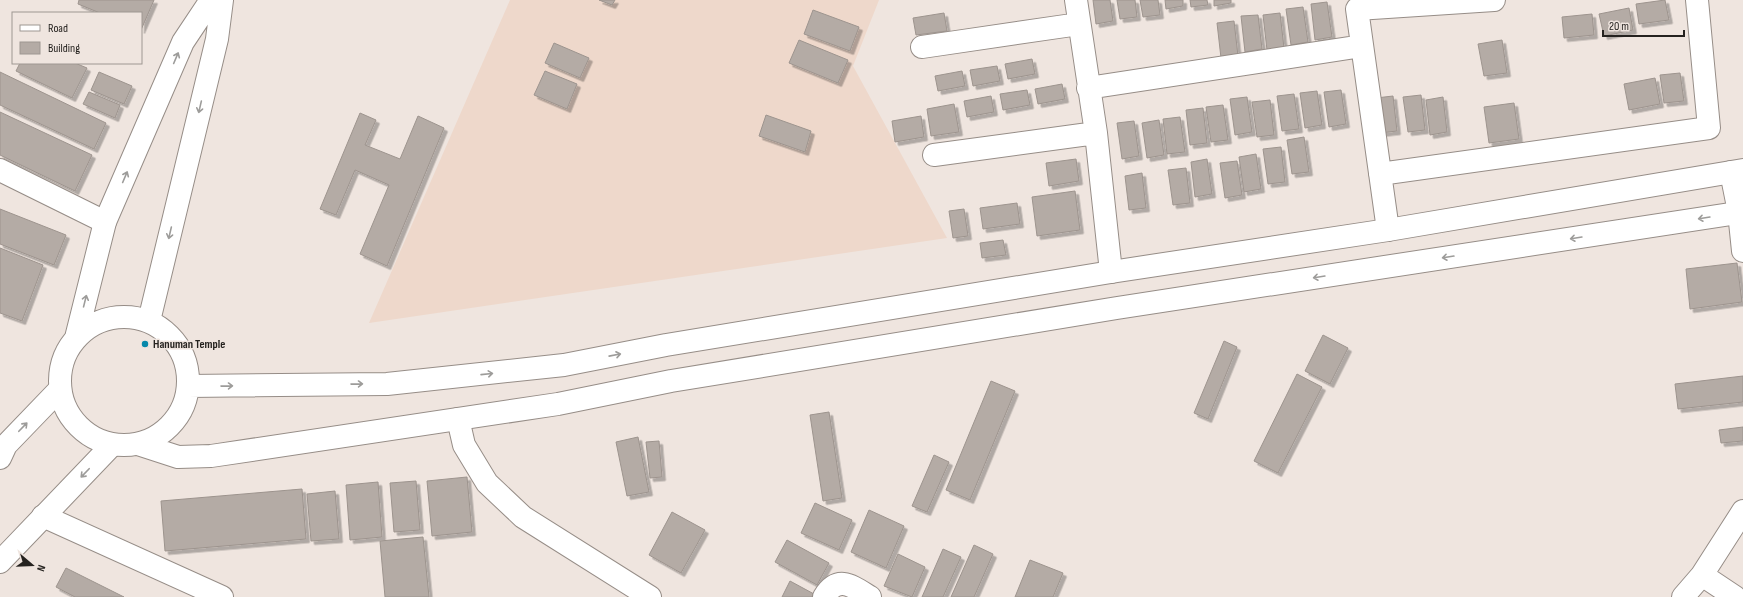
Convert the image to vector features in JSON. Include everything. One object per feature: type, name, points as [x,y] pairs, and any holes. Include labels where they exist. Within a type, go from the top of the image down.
[{"type":"main road","points":[[211,0],[183,42],[105,222],[76,338],[62,362],[60,389],[68,414],[87,434],[112,445],[138,444],[178,457],[211,456],[558,404],[671,381],[1117,308],[1741,212]]},
{"type":"main road","points":[[149,321],[217,39],[222,0]]},
{"type":"main road","points":[[1076,0],[1088,88],[1096,133],[1111,272]]},
{"type":"main road","points":[[1388,230],[1357,9],[1494,0]]},
{"type":"main road","points":[[1380,174],[1709,128],[1697,0]]},
{"type":"main road","points":[[922,47],[1079,24]]},
{"type":"main road","points":[[1088,88],[1362,46]]},
{"type":"main road","points":[[934,155],[1096,133]]},
{"type":"main road","points":[[0,170],[105,222]]},
{"type":"main road","points":[[188,386],[387,384],[564,365],[666,345],[1111,272],[1388,230],[1737,171],[1743,251]]},
{"type":"main road","points":[[76,338],[97,322],[123,316],[149,321],[171,337],[185,360],[188,386],[180,412],[163,433],[138,444]]},
{"type":"main road","points":[[0,458],[6,445],[60,389]]},
{"type":"main road","points":[[458,419],[464,445],[486,484],[523,517],[650,597]]},
{"type":"main road","points":[[0,562],[42,516],[112,445]]},
{"type":"main road","points":[[1683,597],[1702,575],[1743,511]]},
{"type":"main road","points":[[42,516],[222,597]]},
{"type":"main road","points":[[1702,575],[1735,597]]},
{"type":"main road","points":[[824,597],[831,587],[837,584],[847,584],[870,597]]},
{"type":"shaded area","points":[[510,0],[879,0],[853,66],[947,238],[369,323]]},
{"type":"building","points":[[79,0],[154,0],[142,28],[142,12],[98,12],[78,4]]},
{"type":"building","points":[[599,0],[615,0],[612,5]]},
{"type":"building","points":[[1093,0],[1110,0],[1113,21],[1096,24]]},
{"type":"building","points":[[1117,0],[1135,0],[1137,17],[1120,19]]},
{"type":"building","points":[[1140,0],[1158,0],[1160,15],[1143,17]]},
{"type":"building","points":[[1165,0],[1183,0],[1183,6],[1166,9]]},
{"type":"building","points":[[1190,0],[1207,0],[1208,5],[1191,7]]},
{"type":"building","points":[[1214,0],[1231,0],[1231,3],[1214,6]]},
{"type":"building","points":[[1665,0],[1669,20],[1639,24],[1636,4]]},
{"type":"building","points":[[1327,2],[1332,37],[1315,40],[1311,4]]},
{"type":"building","points":[[1303,7],[1308,42],[1291,45],[1286,9]]},
{"type":"building","points":[[1629,8],[1633,30],[1604,36],[1599,14]]},
{"type":"building","points":[[813,10],[859,27],[850,51],[804,34]]},
{"type":"building","points":[[944,13],[947,31],[916,35],[913,18]]},
{"type":"building","points":[[1280,13],[1284,48],[1267,50],[1263,15]]},
{"type":"building","points":[[1592,14],[1594,35],[1564,38],[1562,17]]},
{"type":"building","points":[[1258,15],[1262,49],[1245,52],[1241,16]]},
{"type":"building","points":[[1234,21],[1238,56],[1221,58],[1217,23]]},
{"type":"building","points":[[799,40],[848,60],[838,83],[789,63]]},
{"type":"building","points":[[1502,40],[1507,73],[1484,76],[1478,44]]},
{"type":"building","points":[[554,43],[589,58],[580,78],[545,63]]},
{"type":"building","points":[[1032,59],[1035,74],[1008,79],[1005,64]]},
{"type":"building","points":[[20,64],[77,64],[87,68],[72,98],[16,71]]},
{"type":"building","points":[[997,66],[1000,81],[973,86],[970,70]]},
{"type":"building","points":[[545,71],[577,84],[567,109],[534,95]]},
{"type":"building","points":[[962,71],[965,86],[938,91],[935,76]]},
{"type":"building","points":[[0,72],[106,123],[94,149],[0,105]]},
{"type":"building","points":[[99,72],[132,86],[124,104],[91,90]]},
{"type":"building","points":[[1680,73],[1684,101],[1664,103],[1660,75]]},
{"type":"building","points":[[1655,78],[1660,104],[1629,110],[1624,84]]},
{"type":"building","points":[[1062,84],[1065,99],[1038,104],[1035,89]]},
{"type":"building","points":[[1027,90],[1030,105],[1003,110],[1000,94]]},
{"type":"building","points":[[1341,90],[1346,124],[1329,127],[1324,92]]},
{"type":"building","points":[[1317,91],[1322,125],[1305,128],[1300,93]]},
{"type":"building","points":[[89,92],[120,105],[115,118],[83,104]]},
{"type":"building","points":[[1294,94],[1299,129],[1282,131],[1277,96]]},
{"type":"building","points":[[1421,95],[1425,130],[1408,132],[1403,97]]},
{"type":"building","points":[[991,96],[994,112],[967,117],[964,101]]},
{"type":"building","points":[[1393,96],[1397,131],[1380,133],[1376,98]]},
{"type":"building","points":[[1247,97],[1252,132],[1235,135],[1230,99]]},
{"type":"building","points":[[1443,97],[1447,132],[1430,135],[1426,100]]},
{"type":"building","points":[[1270,100],[1274,135],[1257,137],[1252,102]]},
{"type":"building","points":[[1514,103],[1519,139],[1489,143],[1484,107]]},
{"type":"building","points":[[954,104],[959,132],[931,136],[927,109]]},
{"type":"building","points":[[1223,105],[1228,140],[1211,142],[1206,107]]},
{"type":"building","points":[[1203,108],[1207,143],[1190,145],[1186,110]]},
{"type":"building","points":[[0,112],[92,155],[75,191],[0,155]]},
{"type":"building","points":[[360,113],[376,120],[365,145],[400,159],[418,116],[444,128],[387,266],[360,254],[389,185],[355,170],[336,215],[320,209]]},
{"type":"building","points":[[766,115],[811,131],[805,152],[759,136]]},
{"type":"building","points":[[921,116],[924,137],[895,142],[892,121]]},
{"type":"building","points":[[1180,117],[1185,152],[1167,154],[1163,119]]},
{"type":"building","points":[[1159,120],[1164,155],[1147,158],[1142,123]]},
{"type":"building","points":[[1134,121],[1139,156],[1122,159],[1117,123]]},
{"type":"building","points":[[1304,137],[1309,172],[1292,174],[1287,140]]},
{"type":"building","points":[[1281,147],[1285,182],[1268,184],[1263,149]]},
{"type":"building","points":[[1256,154],[1261,189],[1244,192],[1239,157]]},
{"type":"building","points":[[1076,159],[1079,181],[1049,186],[1046,163]]},
{"type":"building","points":[[1207,159],[1212,194],[1195,197],[1191,162]]},
{"type":"building","points":[[1237,161],[1242,195],[1225,198],[1220,163]]},
{"type":"building","points":[[1186,168],[1190,203],[1173,205],[1168,170]]},
{"type":"building","points":[[1142,173],[1146,208],[1129,210],[1125,176]]},
{"type":"building","points":[[1075,191],[1080,230],[1037,236],[1032,197]]},
{"type":"building","points":[[1017,203],[1020,224],[983,229],[980,208]]},
{"type":"building","points":[[0,209],[66,235],[54,265],[0,244]]},
{"type":"building","points":[[964,209],[968,236],[953,238],[949,211]]},
{"type":"building","points":[[1003,240],[1006,255],[982,258],[980,243]]},
{"type":"building","points":[[0,248],[43,265],[22,321],[0,313]]},
{"type":"building","points":[[1737,263],[1742,302],[1690,309],[1686,269]]},
{"type":"building","points":[[1323,335],[1348,348],[1330,384],[1305,371]]},
{"type":"building","points":[[1224,341],[1237,347],[1208,419],[1194,413]]},
{"type":"building","points":[[1297,374],[1322,387],[1278,473],[1254,461]]},
{"type":"building","points":[[1743,376],[1743,402],[1678,409],[1675,384]]},
{"type":"building","points":[[991,381],[1015,391],[970,500],[946,490]]},
{"type":"building","points":[[829,412],[842,498],[823,501],[810,415]]},
{"type":"building","points":[[1743,427],[1743,441],[1721,443],[1719,430]]},
{"type":"building","points":[[638,437],[649,492],[627,496],[616,442]]},
{"type":"building","points":[[659,441],[662,477],[650,478],[646,442]]},
{"type":"building","points":[[934,455],[949,462],[927,512],[912,506]]},
{"type":"building","points":[[467,477],[472,532],[432,536],[427,481]]},
{"type":"building","points":[[416,481],[420,530],[394,532],[390,483]]},
{"type":"building","points":[[378,482],[382,537],[350,540],[346,485]]},
{"type":"building","points":[[302,489],[306,539],[165,551],[161,501]]},
{"type":"building","points":[[335,491],[339,539],[311,541],[307,494]]},
{"type":"building","points":[[815,503],[852,520],[839,550],[801,533]]},
{"type":"building","points":[[869,510],[904,526],[886,568],[851,552]]},
{"type":"building","points":[[672,512],[705,530],[681,573],[649,555]]},
{"type":"building","points":[[423,537],[429,597],[385,597],[380,541]]},
{"type":"building","points":[[787,540],[829,563],[817,585],[775,562]]},
{"type":"building","points":[[974,545],[993,554],[974,597],[951,597]]},
{"type":"building","points":[[943,549],[961,557],[943,597],[922,597]]},
{"type":"building","points":[[898,554],[925,567],[912,597],[884,586]]},
{"type":"building","points":[[1030,560],[1063,573],[1053,597],[1015,597]]},
{"type":"building","points":[[66,568],[124,597],[75,597],[56,587]]},
{"type":"building","points":[[790,581],[814,594],[812,597],[782,597]]},
{"type":"place","name":"Hanuman Temple","points":[[145,344]]}]
